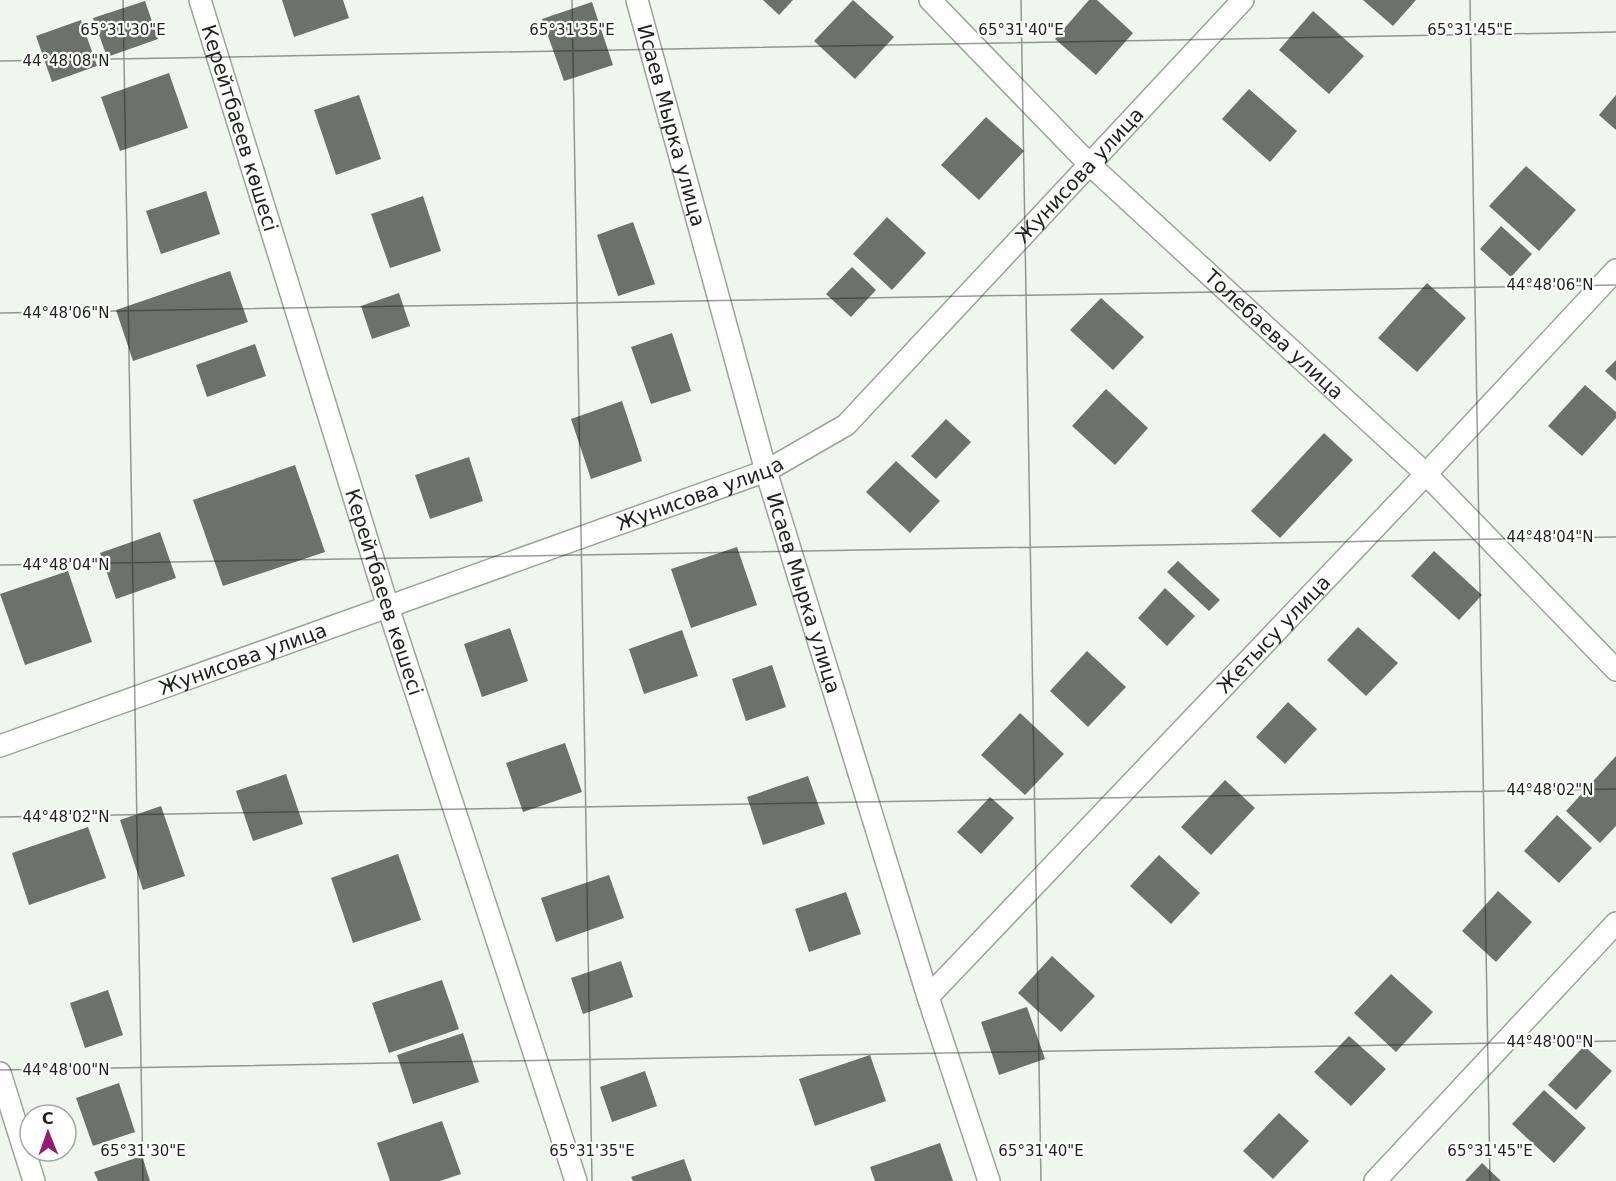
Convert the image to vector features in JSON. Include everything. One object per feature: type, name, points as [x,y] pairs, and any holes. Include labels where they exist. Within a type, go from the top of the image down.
[{"type":"street","name":"Керейтбаеев көшесі","points":[[200,0],[388,607],[576,1181]]},
{"type":"street","name":"Исаев Мырка улица","points":[[637,0],[766,471],[928,997],[989,1181]]},
{"type":"street","name":"Толебаева улица","points":[[930,0],[1089,164],[1426,474],[1616,670]]},
{"type":"street","name":"Жунисова улица","points":[[0,746],[766,471],[846,425],[1243,0]]},
{"type":"street","name":"Жетысу улица","points":[[928,997],[1426,474],[1616,270]]},
{"type":"street","points":[[1375,1181],[1616,922]]},
{"type":"street","points":[[0,1073],[34,1181]]},
{"type":"building","points":[[282,0],[343,0],[349,18],[294,37]]},
{"type":"building","points":[[763,0],[793,0],[779,15]]},
{"type":"building","points":[[853,0],[894,37],[855,79],[814,41]]},
{"type":"building","points":[[1089,0],[1097,0],[1133,33],[1096,75],[1055,39]]},
{"type":"building","points":[[1363,0],[1416,0],[1393,26]]},
{"type":"building","points":[[145,1],[158,39],[107,57],[93,18]]},
{"type":"building","points":[[592,2],[613,65],[564,81],[542,19]]},
{"type":"building","points":[[1313,11],[1364,56],[1329,94],[1279,50]]},
{"type":"building","points":[[81,20],[97,66],[52,82],[36,36]]},
{"type":"building","points":[[169,73],[188,128],[120,151],[101,97]]},
{"type":"building","points":[[1249,89],[1297,131],[1270,162],[1222,119]]},
{"type":"building","points":[[359,95],[381,159],[336,175],[314,110]]},
{"type":"building","points":[[1616,95],[1616,130],[1599,115]]},
{"type":"building","points":[[986,117],[1024,151],[979,200],[941,165]]},
{"type":"building","points":[[1526,166],[1576,210],[1539,251],[1489,206]]},
{"type":"building","points":[[206,191],[220,234],[161,254],[146,211]]},
{"type":"building","points":[[423,196],[441,251],[390,268],[371,214]]},
{"type":"building","points":[[887,217],[926,253],[892,290],[853,254]]},
{"type":"building","points":[[633,222],[655,284],[618,296],[597,235]]},
{"type":"building","points":[[1501,226],[1532,254],[1511,277],[1480,249]]},
{"type":"building","points":[[852,267],[876,290],[851,317],[826,294]]},
{"type":"building","points":[[230,271],[248,322],[133,361],[116,310]]},
{"type":"building","points":[[1427,283],[1466,318],[1417,372],[1378,338]]},
{"type":"building","points":[[399,293],[410,326],[372,339],[361,306]]},
{"type":"building","points":[[1101,298],[1144,337],[1113,370],[1070,330]]},
{"type":"building","points":[[672,333],[691,391],[651,404],[631,347]]},
{"type":"building","points":[[255,344],[266,376],[207,397],[196,365]]},
{"type":"building","points":[[1616,360],[1616,381],[1605,371]]},
{"type":"building","points":[[1585,385],[1616,412],[1616,418],[1582,456],[1548,426]]},
{"type":"building","points":[[1106,389],[1148,428],[1115,465],[1072,426]]},
{"type":"building","points":[[622,401],[642,461],[591,479],[571,419]]},
{"type":"building","points":[[946,419],[971,442],[936,479],[911,456]]},
{"type":"building","points":[[1324,433],[1353,460],[1280,538],[1251,511]]},
{"type":"building","points":[[469,457],[483,501],[430,519],[415,475]]},
{"type":"building","points":[[896,461],[940,501],[910,533],[866,492]]},
{"type":"building","points":[[295,465],[325,552],[223,586],[193,500]]},
{"type":"building","points":[[160,532],[176,578],[116,599],[100,553]]},
{"type":"building","points":[[737,547],[757,605],[691,628],[671,569]]},
{"type":"building","points":[[1434,551],[1482,595],[1459,620],[1411,576]]},
{"type":"building","points":[[1178,561],[1220,600],[1209,611],[1167,572]]},
{"type":"building","points":[[68,571],[92,642],[25,665],[0,594]]},
{"type":"building","points":[[1165,588],[1195,616],[1167,646],[1138,618]]},
{"type":"building","points":[[1358,627],[1398,663],[1366,696],[1327,660]]},
{"type":"building","points":[[510,628],[528,681],[482,697],[464,644]]},
{"type":"building","points":[[682,630],[698,676],[644,694],[629,649]]},
{"type":"building","points":[[1087,651],[1126,687],[1088,727],[1050,691]]},
{"type":"building","points":[[772,665],[786,707],[746,721],[732,679]]},
{"type":"building","points":[[1288,702],[1317,729],[1285,764],[1256,737]]},
{"type":"building","points":[[1020,713],[1064,754],[1025,795],[981,755]]},
{"type":"building","points":[[565,743],[582,792],[523,812],[506,763]]},
{"type":"building","points":[[1616,756],[1616,826],[1600,843],[1566,811]]},
{"type":"building","points":[[286,774],[303,824],[253,841],[236,791]]},
{"type":"building","points":[[808,776],[825,824],[763,845],[747,797]]},
{"type":"building","points":[[1225,780],[1255,808],[1211,855],[1181,827]]},
{"type":"building","points":[[990,797],[1014,818],[981,854],[957,832]]},
{"type":"building","points":[[161,806],[185,876],[143,890],[120,820]]},
{"type":"building","points":[[1557,815],[1592,848],[1559,883],[1524,851]]},
{"type":"building","points":[[88,827],[106,878],[29,905],[12,853]]},
{"type":"building","points":[[398,854],[421,920],[353,943],[331,878]]},
{"type":"building","points":[[1159,855],[1200,893],[1171,924],[1130,886]]},
{"type":"building","points":[[609,875],[624,918],[556,942],[541,898]]},
{"type":"building","points":[[1498,891],[1532,922],[1496,962],[1462,931]]},
{"type":"building","points":[[846,892],[861,934],[809,952],[795,909]]},
{"type":"building","points":[[1052,956],[1095,996],[1061,1032],[1018,993]]},
{"type":"building","points":[[621,961],[633,997],[583,1014],[571,978]]},
{"type":"building","points":[[1391,974],[1433,1012],[1396,1052],[1354,1013]]},
{"type":"building","points":[[442,980],[459,1029],[389,1053],[372,1003]]},
{"type":"building","points":[[108,990],[123,1035],[85,1048],[70,1003]]},
{"type":"building","points":[[1027,1007],[1045,1059],[999,1075],[981,1022]]},
{"type":"building","points":[[463,1033],[479,1082],[413,1104],[397,1055]]},
{"type":"building","points":[[1349,1036],[1386,1069],[1351,1106],[1314,1072]]},
{"type":"building","points":[[1584,1046],[1612,1071],[1576,1110],[1548,1085]]},
{"type":"building","points":[[870,1055],[886,1101],[815,1126],[799,1079]]},
{"type":"building","points":[[645,1071],[657,1106],[612,1122],[600,1087]]},
{"type":"building","points":[[119,1083],[135,1132],[93,1146],[76,1098]]},
{"type":"building","points":[[1544,1090],[1586,1128],[1554,1163],[1512,1124]]},
{"type":"building","points":[[1279,1113],[1309,1141],[1273,1179],[1243,1151]]},
{"type":"building","points":[[442,1121],[461,1174],[440,1181],[390,1181],[377,1143]]},
{"type":"building","points":[[940,1143],[953,1181],[875,1181],[870,1167]]},
{"type":"building","points":[[142,1156],[150,1181],[98,1181],[94,1172]]},
{"type":"building","points":[[684,1159],[692,1181],[633,1181],[631,1177]]},
{"type":"building","points":[[1482,1163],[1501,1181],[1465,1181]]}]
